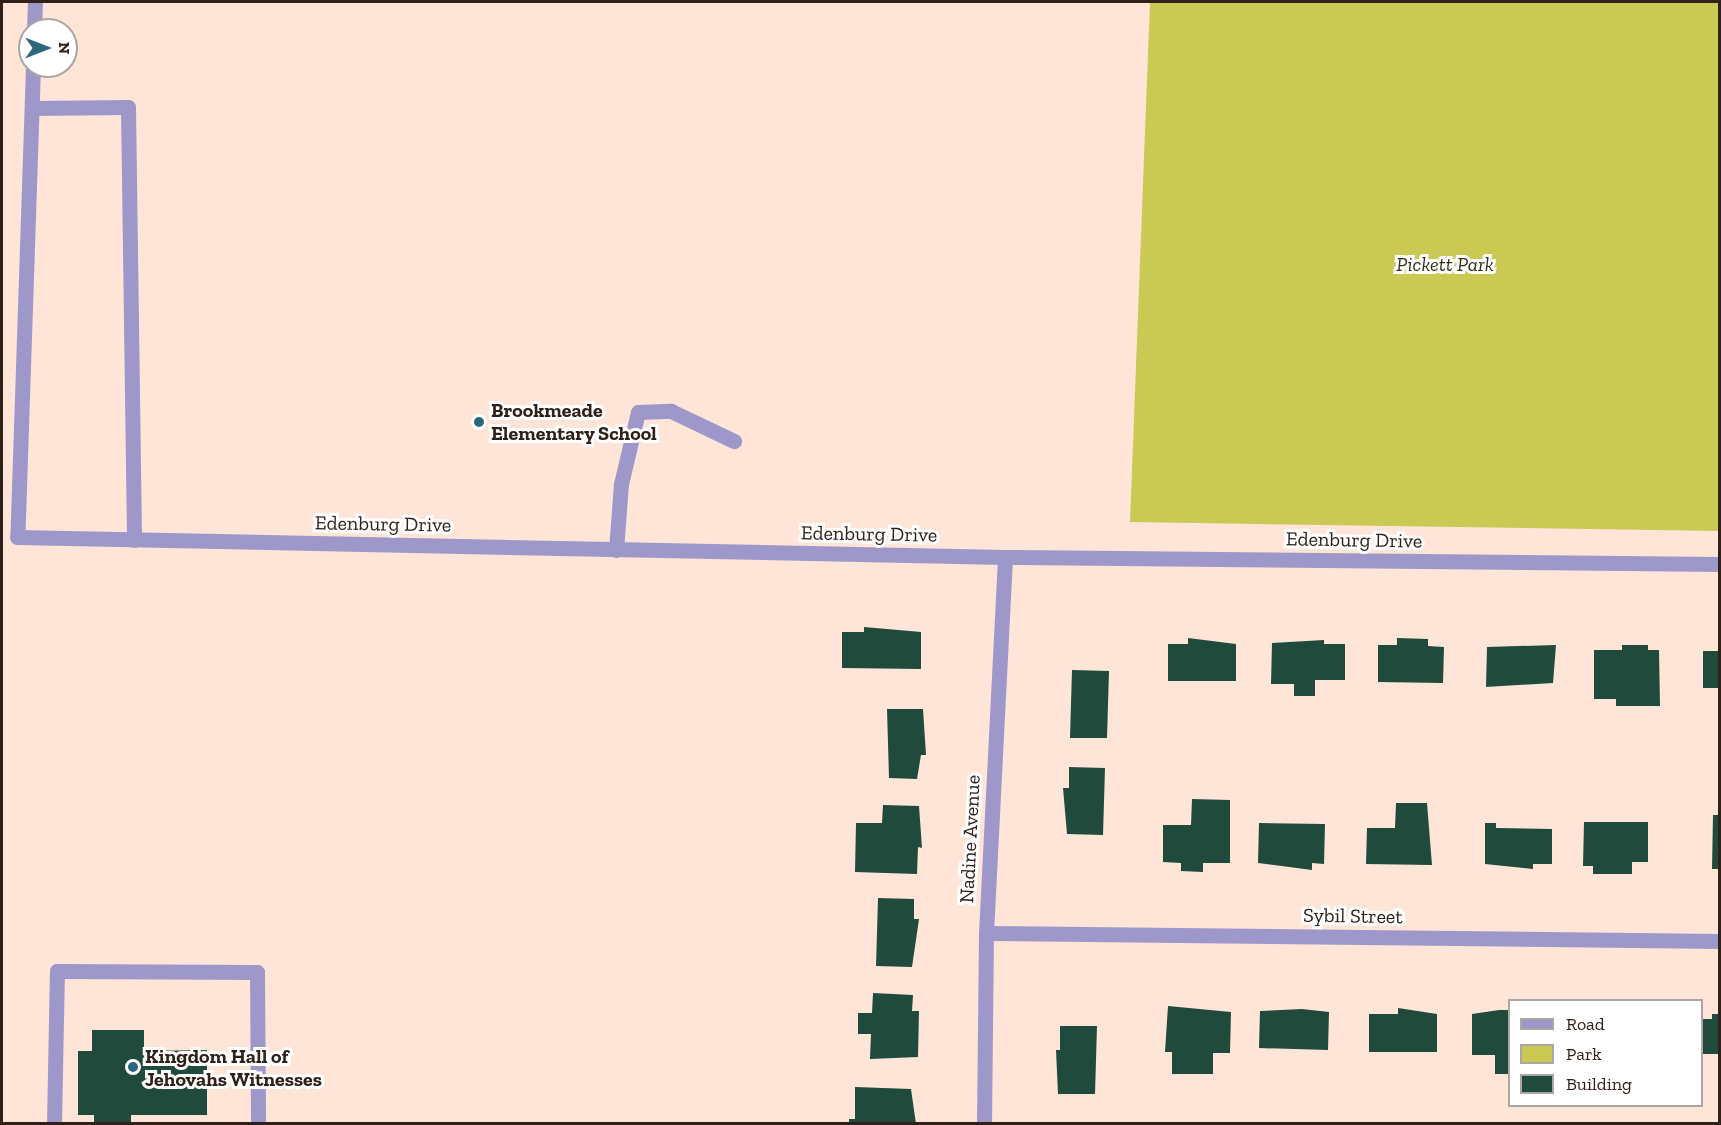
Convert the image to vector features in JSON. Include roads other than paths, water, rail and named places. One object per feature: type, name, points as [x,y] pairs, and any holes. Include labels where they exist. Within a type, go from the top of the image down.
[{"type":"street","points":[[19,2],[37,2],[35,18]]},
{"type":"street","points":[[33,78],[32,108],[128,107],[135,540]]},
{"type":"street","name":"Edenburg Drive","points":[[32,108],[17,537],[1005,557],[1719,564]]},
{"type":"street","points":[[616,550],[621,483],[638,412],[671,411],[734,441]]},
{"type":"street","name":"Nadine Avenue","points":[[984,1124],[986,933],[1005,557]]},
{"type":"street","name":"Sybil Street","points":[[986,933],[1719,941]]},
{"type":"street","points":[[54,1124],[57,970],[257,972],[258,1124]]},
{"type":"place","name":"Brookmeade Elementary School","points":[[479,422]]},
{"type":"place","name":"Kingdom Hall of Jehovahs Witnesses","points":[[133,1067]]},
{"type":"park label","name":"Pickett Park","points":[[1445,264]]}]
